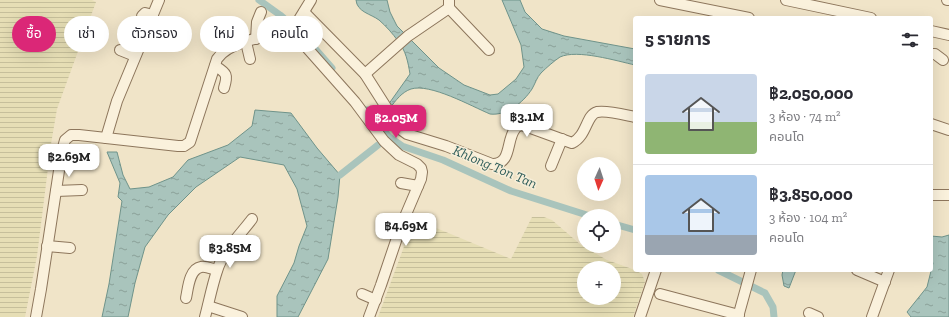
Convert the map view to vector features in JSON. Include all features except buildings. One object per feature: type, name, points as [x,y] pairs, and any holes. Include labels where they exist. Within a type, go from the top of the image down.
[{"type":"street","points":[[106,138],[117,101],[159,0]]},
{"type":"street","points":[[311,0],[302,14],[365,74],[400,129],[407,134],[446,146],[492,164],[498,164],[503,161],[515,129],[521,125],[528,126],[572,143],[581,137],[591,116],[596,112],[633,117]]},
{"type":"street","points":[[660,0],[739,16]]},
{"type":"street","points":[[786,0],[802,2],[862,16]]},
{"type":"street","points":[[365,74],[408,36],[449,4],[489,50]]},
{"type":"street","points":[[250,59],[251,40],[261,12]]},
{"type":"street","points":[[933,31],[949,35]]},
{"type":"street","points":[[36,317],[65,140],[71,135],[184,146],[190,142],[217,59],[230,47],[257,38]]},
{"type":"street","points":[[125,52],[135,56]]},
{"type":"street","points":[[313,52],[355,102],[384,141],[399,156],[418,164],[422,172],[369,317]]},
{"type":"street","points":[[933,54],[943,60]]},
{"type":"street","points":[[215,66],[226,74],[224,88]]},
{"type":"street","points":[[933,125],[949,130]]},
{"type":"street","points":[[551,166],[562,139]]},
{"type":"street","points":[[401,183],[418,186]]},
{"type":"street","points":[[56,191],[82,190]]},
{"type":"street","points":[[933,196],[949,195]]},
{"type":"street","points":[[205,317],[217,270],[225,254],[252,219]]},
{"type":"street","points":[[48,246],[70,248]]},
{"type":"street","points":[[186,298],[191,275],[195,270],[200,267],[205,267],[217,270]]},
{"type":"street","points":[[640,317],[655,272]]},
{"type":"street","points":[[660,294],[738,316],[750,272]]},
{"type":"street","points":[[862,272],[885,282]]},
{"type":"street","points":[[872,317],[888,272]]},
{"type":"street","points":[[362,294],[376,300]]},
{"type":"street","points":[[208,306],[242,317]]},
{"type":"shaded area","points":[[0,0],[92,0],[96,2],[91,16],[64,16],[64,52],[78,52],[57,109],[51,144],[37,256],[25,317],[0,317]]},
{"type":"shaded area","points":[[532,217],[544,217],[552,220],[577,242],[577,253],[595,253],[610,261],[577,261],[577,305],[621,305],[621,265],[633,269],[633,272],[642,274],[645,282],[633,317],[378,317],[409,233],[415,227],[422,224],[429,225],[511,259]]},
{"type":"water","points":[[356,0],[387,0],[390,12],[397,26],[439,68],[464,85],[490,95],[498,94],[516,79],[524,67],[521,45],[502,0],[520,0],[525,12],[542,29],[564,36],[633,49],[633,65],[586,55],[576,54],[560,57],[541,73],[532,89],[519,104],[502,113],[490,114],[450,96],[429,89],[419,88],[411,89],[402,94],[390,108],[388,105],[410,74],[406,57],[401,45],[389,30],[379,20],[362,10],[357,4]]},
{"type":"water","points":[[255,110],[291,113],[317,148],[340,175],[328,259],[298,317],[277,317],[277,296],[294,263],[307,226],[297,189],[284,165],[240,157],[196,187],[168,215],[145,247],[135,283],[128,317],[102,317],[109,284],[122,201],[118,197],[120,183],[107,152],[117,152],[123,175],[130,189],[149,187],[173,177],[188,160],[228,145],[252,126]]},
{"type":"water","points":[[949,235],[949,317],[911,317],[907,312],[927,287],[931,272],[933,272],[933,236],[942,237]]},
{"type":"water","points":[[783,272],[795,272],[789,288],[784,286]]},
{"type":"waterway","name":"Khlong Ton Tan","points":[[259,0],[280,15],[304,36],[332,68]]},
{"type":"waterway","name":"Khlong Ton Tan","points":[[367,110],[389,137],[402,146],[443,160],[511,191],[577,212]]},
{"type":"waterway","points":[[340,175],[378,145]]},
{"type":"waterway","name":"Khlong Ton Tan","points":[[621,226],[633,229]]},
{"type":"waterway","name":"Khlong Ton Tan","points":[[722,272],[765,293],[773,307],[774,317]]}]
